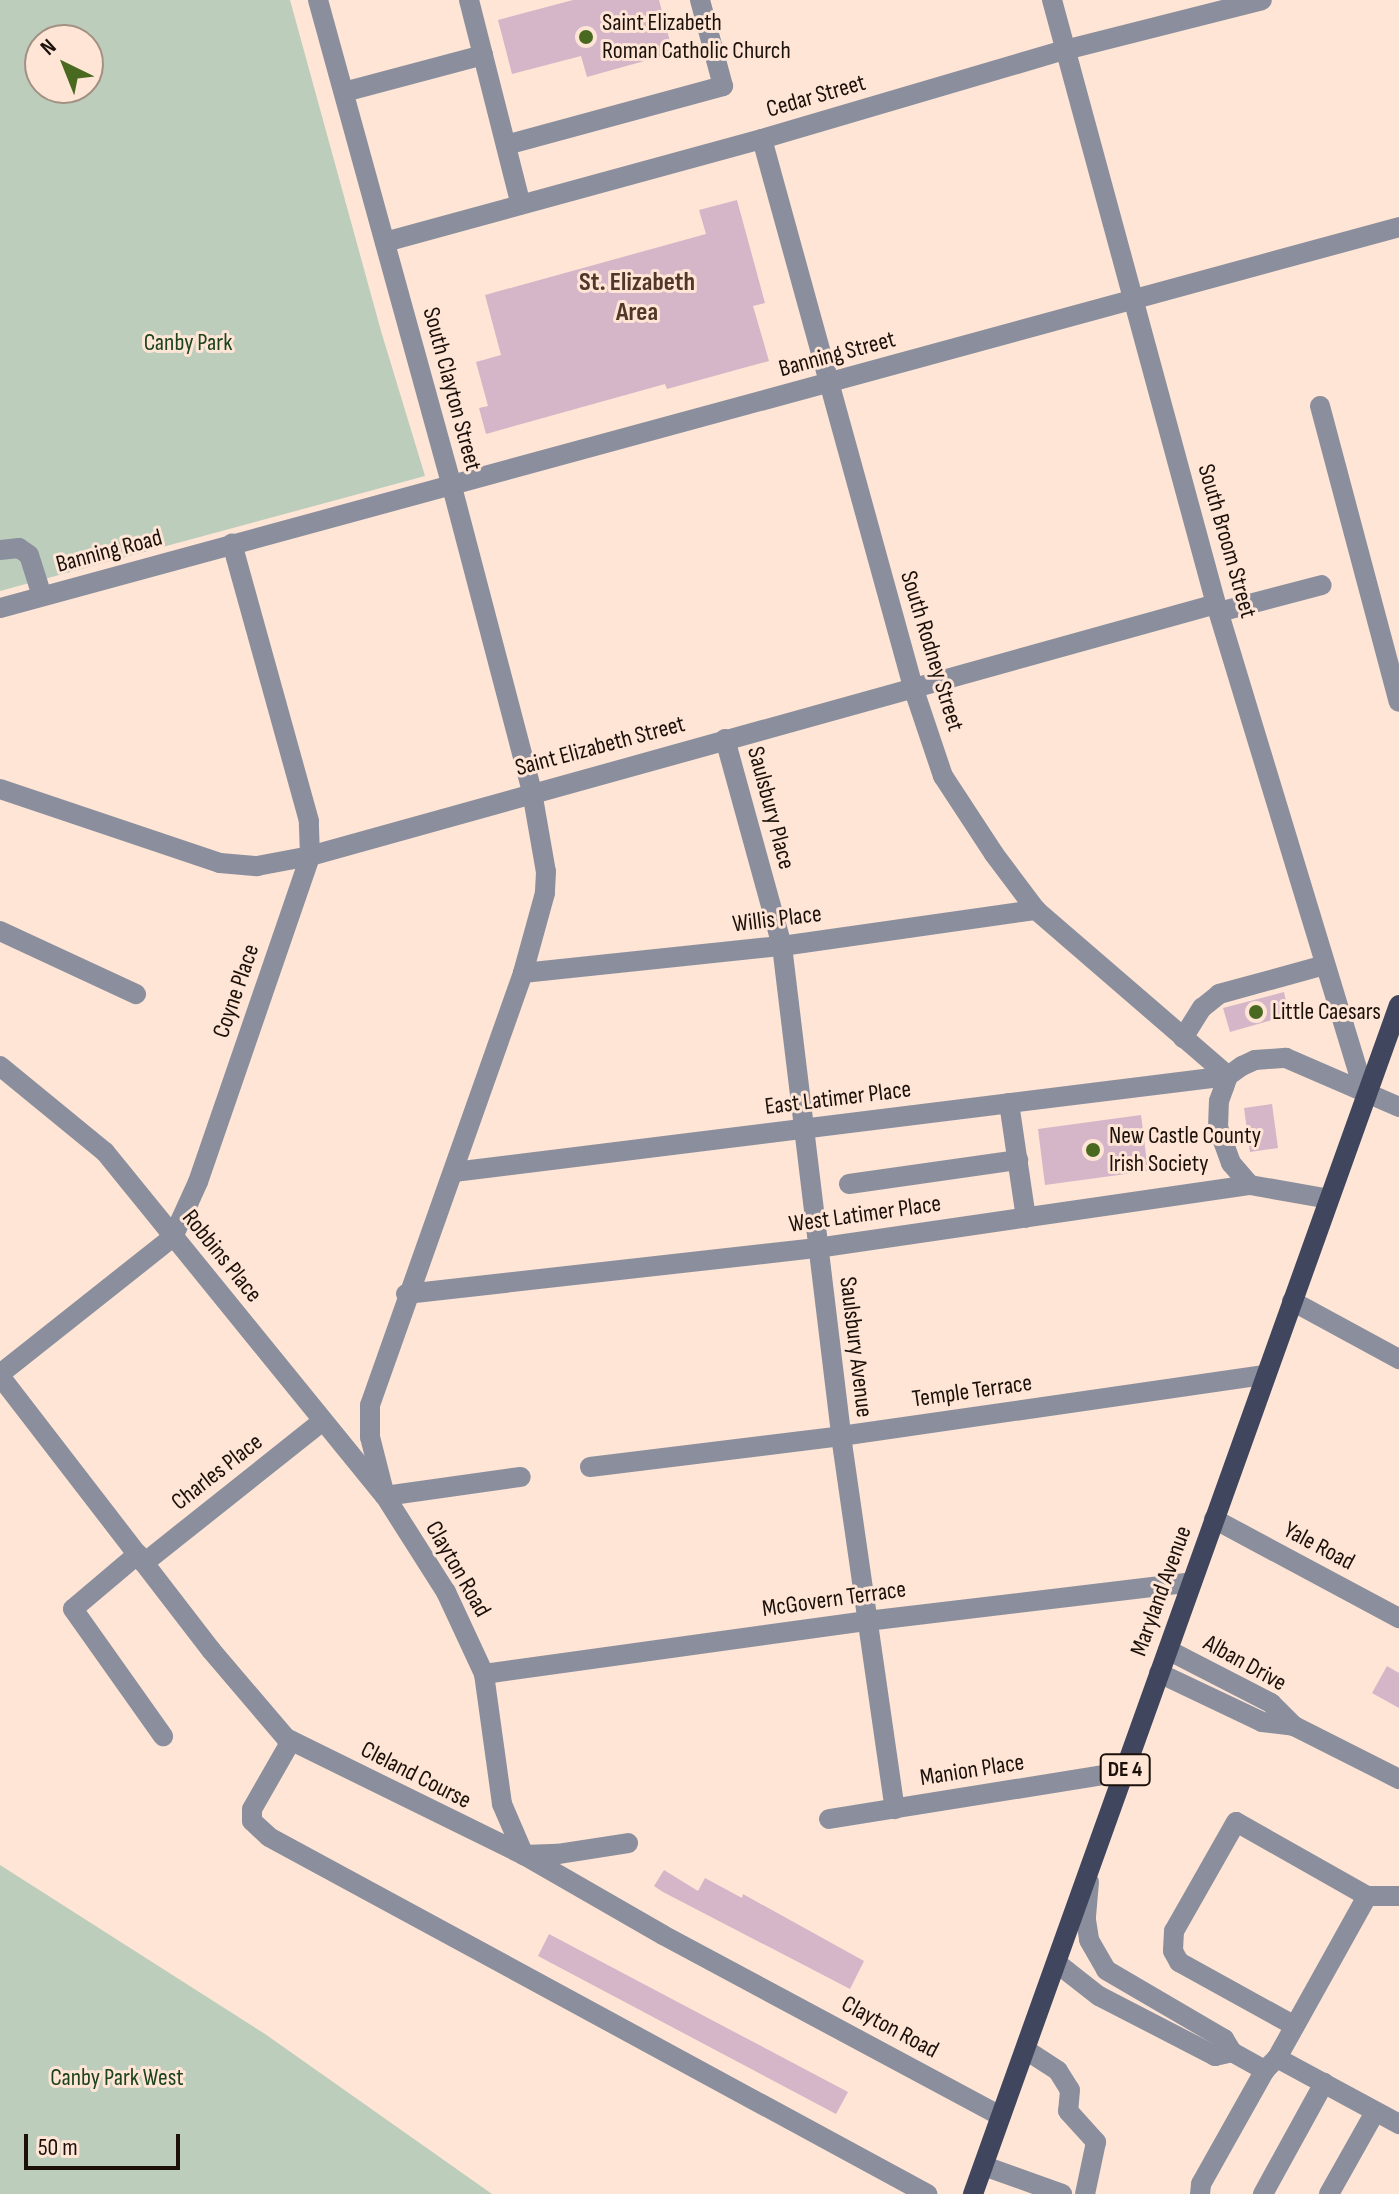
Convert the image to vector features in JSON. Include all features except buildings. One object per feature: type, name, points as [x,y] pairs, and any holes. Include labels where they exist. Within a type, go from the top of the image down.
[{"type":"main road","name":"Maryland Avenue","points":[[973,2194],[1058,1964],[1399,1005]]},
{"type":"street","name":"South Clayton Street","points":[[318,0],[451,483],[532,792]]},
{"type":"street","points":[[469,0],[521,205]]},
{"type":"street","points":[[506,145],[723,86],[700,0]]},
{"type":"street","name":"South Broom Street","points":[[1052,0],[1218,608],[1359,1076],[1368,1091]]},
{"type":"street","name":"Cedar Street","points":[[385,242],[762,139],[1065,50],[1262,0]]},
{"type":"street","points":[[344,92],[483,55]]},
{"type":"street","name":"South Rodney Street","points":[[762,139],[913,687],[943,776],[994,854],[1036,910],[1228,1076]]},
{"type":"street","name":"Banning Street","points":[[287,529],[1399,227]]},
{"type":"street","points":[[1320,406],[1399,702]]},
{"type":"street","name":"Banning Road","points":[[0,608],[287,529]]},
{"type":"street","name":"Coyne Place","points":[[0,1375],[173,1237],[198,1182],[310,856],[309,821],[232,544]]},
{"type":"street","points":[[0,550],[19,548],[29,555],[42,596]]},
{"type":"street","name":"Saint Elizabeth Street","points":[[0,789],[220,863],[257,866],[310,856],[913,687],[1218,608],[1322,585]]},
{"type":"street","name":"Saulsbury Place","points":[[725,739],[767,891]]},
{"type":"street","name":"Clayton Road","points":[[532,792],[546,872],[545,893],[523,973],[454,1172],[406,1294],[370,1405],[370,1437],[385,1496],[446,1592],[484,1674],[502,1804],[524,1855],[663,1935],[1001,2116]]},
{"type":"street","name":"Saulsbury Avenue","points":[[767,891],[782,946],[841,1436],[895,1809]]},
{"type":"street","name":"Willis Place","points":[[523,973],[782,946],[1036,910]]},
{"type":"street","points":[[0,931],[136,994]]},
{"type":"street","points":[[1183,1038],[1202,1008],[1219,994],[1325,965]]},
{"type":"street","points":[[1250,1185],[1231,1163],[1218,1128],[1219,1101],[1228,1076],[1255,1060],[1286,1058],[1399,1107]]},
{"type":"street","name":"Robbins Place","points":[[0,1066],[105,1152],[321,1422],[385,1496]]},
{"type":"street","name":"East Latimer Place","points":[[454,1172],[1228,1076]]},
{"type":"street","points":[[1009,1103],[1026,1218]]},
{"type":"street","points":[[849,1184],[1018,1160]]},
{"type":"street","name":"West Latimer Place","points":[[406,1294],[817,1248],[1250,1185],[1329,1199]]},
{"type":"street","points":[[1292,1301],[1399,1359]]},
{"type":"street","points":[[0,1375],[211,1650],[289,1739],[252,1809],[252,1821],[269,1837],[927,2194]]},
{"type":"street","name":"Temple Terrace","points":[[590,1467],[841,1436],[1265,1375]]},
{"type":"street","name":"Charles Place","points":[[163,1736],[73,1609],[321,1422]]},
{"type":"street","points":[[385,1496],[521,1477]]},
{"type":"street","name":"Yale Road","points":[[1214,1519],[1399,1618]]},
{"type":"street","name":"McGovern Terrace","points":[[484,1674],[867,1621],[1192,1582]]},
{"type":"street","name":"Alban Drive","points":[[1168,1650],[1271,1703],[1294,1726],[1399,1779]]},
{"type":"street","name":"Alban Drive","points":[[1159,1673],[1262,1722],[1294,1726]]},
{"type":"street","name":"Cleland Course","points":[[289,1739],[524,1855]]},
{"type":"street","name":"Manion Place","points":[[829,1819],[1124,1772]]},
{"type":"street","points":[[1295,2026],[1179,1962],[1173,1951],[1174,1931],[1236,1822],[1367,1896],[1399,1896]]},
{"type":"street","points":[[524,1855],[558,1854],[628,1843]]},
{"type":"street","points":[[1090,1867],[1086,1920],[1089,1940],[1106,1970],[1224,2039],[1232,2052]]},
{"type":"street","points":[[1200,2194],[1201,2184],[1295,2026],[1367,1896]]},
{"type":"street","points":[[1058,1964],[1099,1996],[1215,2056],[1232,2052],[1324,2083],[1399,2124]]},
{"type":"street","points":[[1026,2050],[1058,2071],[1070,2090],[1068,2111],[1096,2142],[1085,2194]]},
{"type":"street","points":[[1263,2194],[1324,2083]]},
{"type":"street","points":[[1329,2194],[1375,2112]]},
{"type":"street","points":[[984,2166],[1062,2194]]},
{"type":"green space","name":"Canby Park","points":[[0,0],[290,0],[381,331],[425,476],[0,591]]},
{"type":"green space","name":"Canby Park West","points":[[0,1865],[265,2034],[492,2194],[0,2194]]},
{"type":"place","name":"Saint Elizabeth Roman Catholic Church","points":[[586,37]]},
{"type":"place","name":"Little Caesars","points":[[1256,1012]]},
{"type":"place","name":"New Castle County Irish Society","points":[[1093,1150]]},
{"type":"district","name":"St. Elizabeth Area","points":[[637,298]]}]
